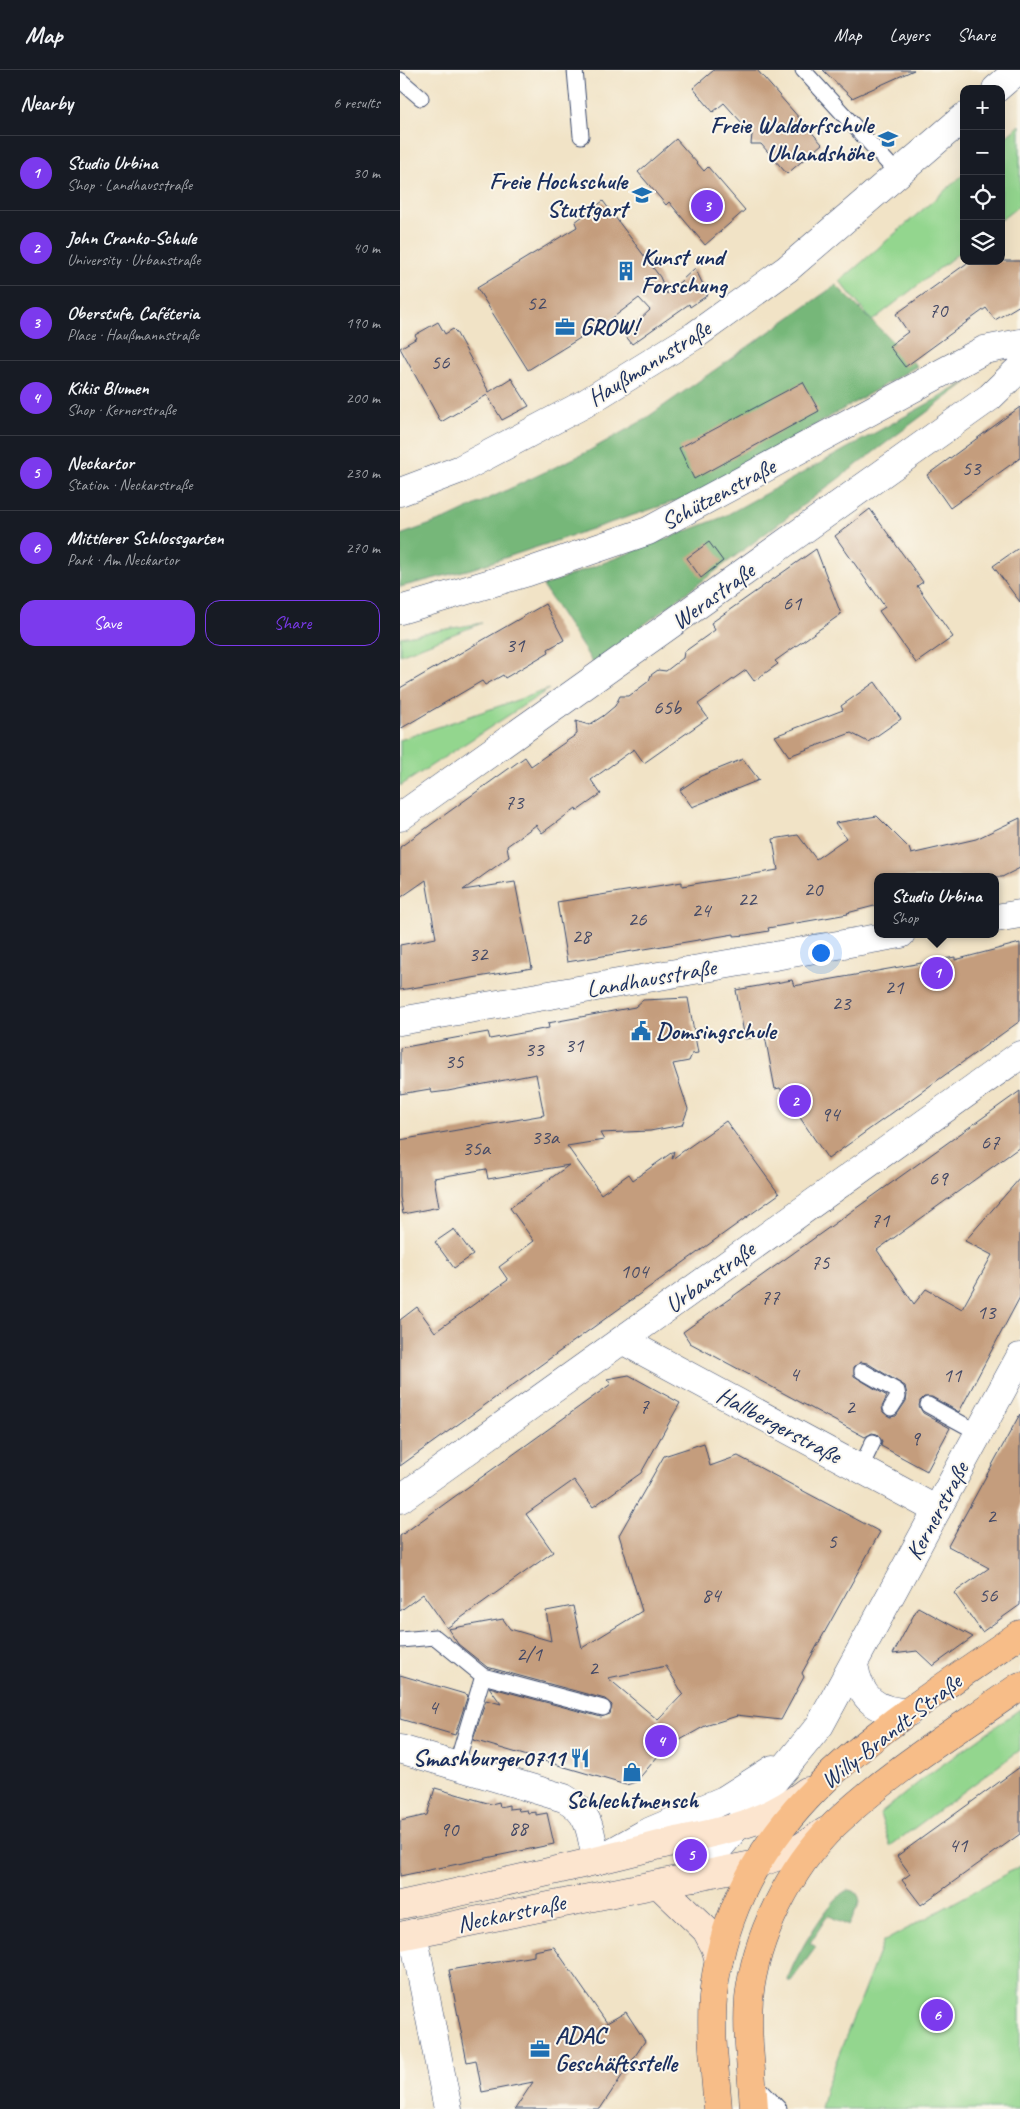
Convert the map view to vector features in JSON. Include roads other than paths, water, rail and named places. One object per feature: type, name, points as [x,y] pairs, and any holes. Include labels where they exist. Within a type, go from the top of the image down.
[{"type":"main road","name":"Willy-Brandt-Straße","points":[[718,2109],[712,2016],[719,1961],[732,1915],[742,1891],[757,1864],[792,1815],[830,1774],[909,1712],[1020,1634]]},
{"type":"main road","name":"Willy-Brandt-Straße","points":[[754,2109],[748,2015],[752,1977],[768,1925],[795,1874],[833,1826],[886,1780],[1020,1686]]},
{"type":"main road","name":"Neckarstraße","points":[[400,1905],[735,1828],[779,1811],[830,1774]]},
{"type":"main road","name":"Neckarstraße","points":[[406,1935],[757,1864],[798,1849],[833,1826]]},
{"type":"main road","points":[[658,1884],[706,1930],[715,1947],[719,1961]]},
{"type":"street","points":[[1001,85],[1018,70]]},
{"type":"street","name":"Haußmannstraße","points":[[400,492],[461,469],[584,404],[694,336],[787,269],[960,120]]},
{"type":"street","name":"Schützenstraße","points":[[400,610],[528,572],[648,531],[984,350],[1020,343]]},
{"type":"street","name":"Werastraße","points":[[400,817],[990,397],[1020,368]]},
{"type":"street","points":[[999,918],[1020,914]]},
{"type":"street","name":"Landhausstraße","points":[[400,1021],[878,938]]},
{"type":"street","name":"Urbanstraße","points":[[400,1499],[1020,1055]]},
{"type":"street","name":"Hallbergerstraße","points":[[622,1340],[936,1510]]},
{"type":"street","name":"Kernerstraße","points":[[695,1877],[820,1725],[1020,1357]]},
{"type":"street","points":[[854,1665],[858,1684],[869,1700],[891,1711],[909,1712]]},
{"type":"street","points":[[400,1749],[564,1798],[573,1803],[586,1818],[622,1890]]},
{"type":"street","name":"Kernerstraße","points":[[606,1859],[646,1833],[704,1809],[740,1791],[801,1749]]},
{"type":"street","points":[[406,1935],[448,2109]]},
{"type":"lane","points":[[575,70],[581,136]]},
{"type":"lane","points":[[803,70],[898,174]]},
{"type":"lane","points":[[400,80],[422,98]]},
{"type":"lane","points":[[862,1370],[897,1391],[898,1397],[891,1408]]},
{"type":"lane","points":[[928,1405],[979,1433]]},
{"type":"lane","points":[[860,1469],[873,1442]]},
{"type":"lane","points":[[400,1640],[435,1637],[483,1676],[603,1708]]},
{"type":"lane","points":[[456,1766],[483,1676]]},
{"type":"lane","points":[[752,2081],[779,2109]]},
{"type":"place","name":"Freie Waldorfschule Uhlandshöhe","points":[[888,139]]},
{"type":"place","name":"Freie Hochschule Stuttgart","points":[[642,195]]},
{"type":"place","name":"Oberstufe, Caféteria","points":[[707,206]]},
{"type":"place","name":"Kunst und Forschung","points":[[626,271]]},
{"type":"place","name":"GROW!","points":[[565,327]]},
{"type":"place","name":"Studio Urbina","points":[[937,973]]},
{"type":"place","name":"Domsingschule","points":[[641,1031]]},
{"type":"place","name":"John Cranko-Schule","points":[[795,1101]]},
{"type":"place","name":"Kikis Blumen","points":[[661,1741]]},
{"type":"place","name":"Smashburger0711","points":[[580,1758]]},
{"type":"place","name":"Schlechtmensch","points":[[632,1772]]},
{"type":"place","name":"Neckartor","points":[[691,1855]]},
{"type":"place","name":"Mittlerer Schlossgarten","points":[[937,2015]]},
{"type":"place","name":"ADAC Geschäftsstelle","points":[[540,2049]]}]
